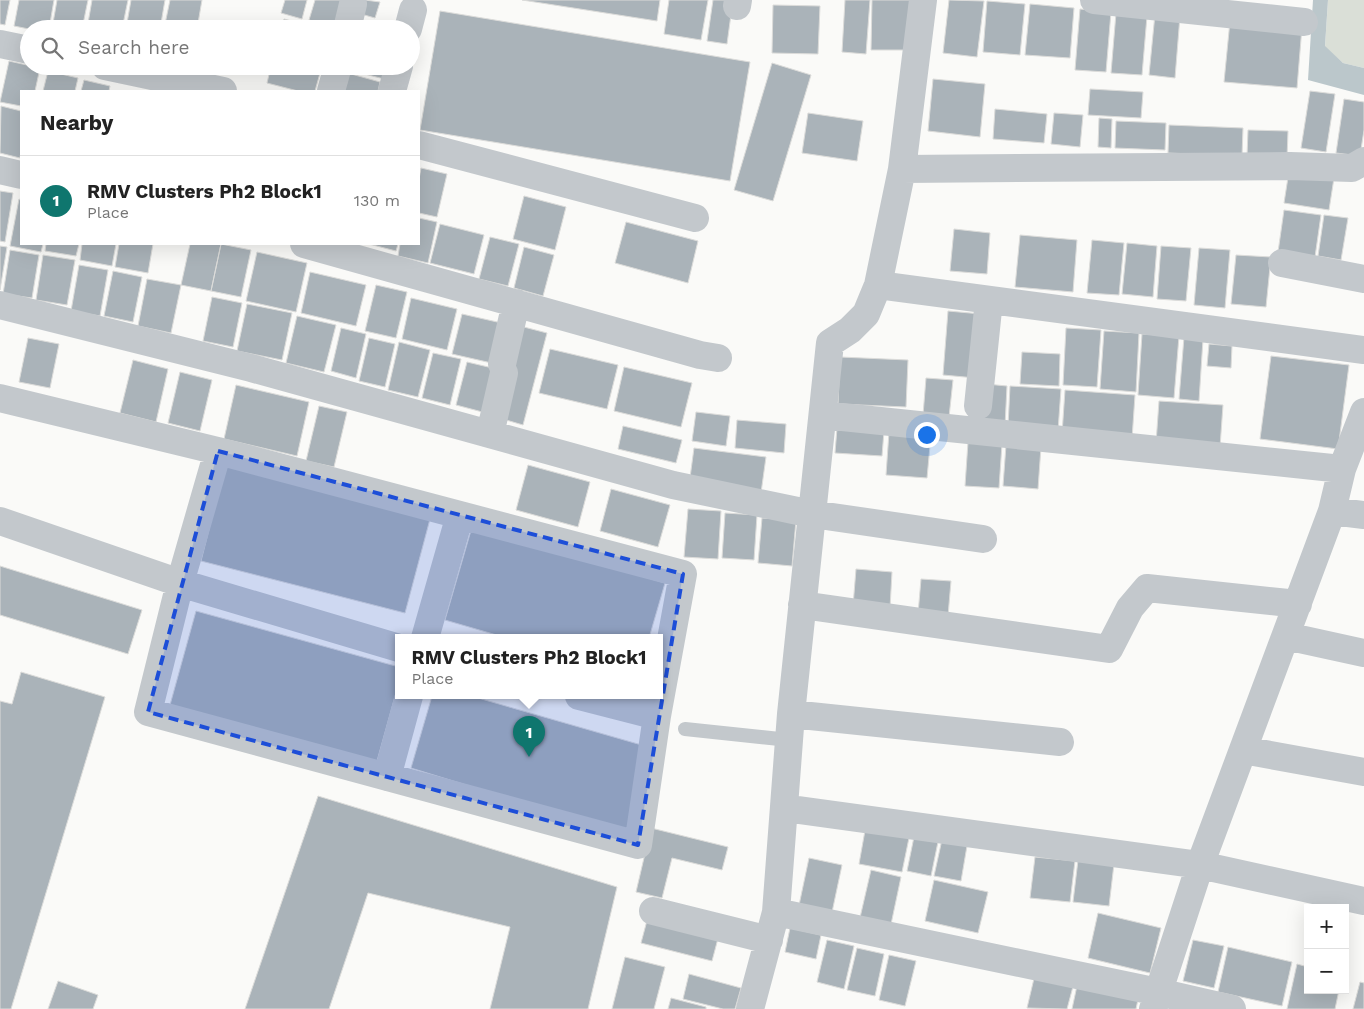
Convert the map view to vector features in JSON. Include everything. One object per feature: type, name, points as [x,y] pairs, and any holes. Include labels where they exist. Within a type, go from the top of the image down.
[{"type":"street","points":[[750,1009],[776,912],[790,727],[830,343],[850,330],[866,314],[878,285],[902,169],[923,0]]},
{"type":"street","points":[[1094,0],[1304,22]]},
{"type":"street","points":[[0,44],[20,48]]},
{"type":"street","points":[[147,75],[218,90]]},
{"type":"street","points":[[331,90],[335,75]]},
{"type":"street","points":[[392,90],[396,75]]},
{"type":"street","points":[[420,144],[695,218]]},
{"type":"street","points":[[902,169],[1290,166],[1352,168],[1364,161]]},
{"type":"street","points":[[0,170],[20,175]]},
{"type":"street","points":[[308,245],[700,355],[718,358]]},
{"type":"street","points":[[1282,263],[1364,280]]},
{"type":"street","points":[[878,285],[1364,350]]},
{"type":"street","points":[[978,406],[989,300]]},
{"type":"street","points":[[490,434],[516,303]]},
{"type":"street","points":[[0,305],[251,368],[673,485],[812,514],[983,539]]},
{"type":"street","points":[[0,398],[218,452],[682,574],[663,682]]},
{"type":"street","points":[[1155,1000],[1200,865],[1332,511],[1342,469],[1364,412]]},
{"type":"street","points":[[823,415],[1342,469]]},
{"type":"street","points":[[218,452],[180,583],[148,712],[638,845],[660,699]]},
{"type":"street","points":[[1332,511],[1364,515]]},
{"type":"street","points":[[426,634],[460,515]]},
{"type":"street","points":[[0,521],[180,583],[395,647]]},
{"type":"street","points":[[802,605],[1110,649],[1130,608],[1147,588],[1298,604]]},
{"type":"street","points":[[1286,636],[1364,653]]},
{"type":"street","points":[[387,777],[408,699]]},
{"type":"street","points":[[591,699],[657,716]]},
{"type":"street","points":[[790,727],[1060,742]]},
{"type":"street","points":[[1243,750],[1364,772]]},
{"type":"street","points":[[784,808],[1200,865],[1364,901]]},
{"type":"street","points":[[653,911],[769,940]]},
{"type":"street","points":[[776,912],[1155,1000],[1232,1009]]},
{"type":"lane","points":[[686,730],[790,727]]},
{"type":"highlighted area","points":[[218,451],[683,574],[638,845],[148,712]]},
{"type":"shaded area","points":[[1313,0],[1328,0],[1325,46],[1343,63],[1364,68],[1364,95],[1308,80]]},
{"type":"shaded area","points":[[1328,0],[1364,0],[1364,68],[1343,63],[1325,47]]},
{"type":"building","points":[[0,0],[10,0],[5,25],[0,24]]},
{"type":"building","points":[[19,0],[54,0],[51,20],[20,20],[20,27],[14,26]]},
{"type":"building","points":[[57,0],[88,0],[84,20],[54,20]]},
{"type":"building","points":[[92,0],[128,0],[124,20],[89,20]]},
{"type":"building","points":[[131,0],[165,0],[162,20],[128,20]]},
{"type":"building","points":[[170,0],[202,0],[199,20],[166,20]]},
{"type":"building","points":[[285,0],[307,0],[302,19],[281,13]]},
{"type":"building","points":[[315,0],[344,0],[339,20],[309,20]]},
{"type":"building","points":[[365,0],[380,2],[375,18],[361,14]]},
{"type":"building","points":[[522,0],[660,0],[657,21]]},
{"type":"building","points":[[669,0],[708,0],[701,40],[664,34]]},
{"type":"building","points":[[713,0],[733,0],[727,44],[707,41]]},
{"type":"building","points":[[845,0],[870,0],[866,54],[842,52]]},
{"type":"building","points":[[872,0],[911,0],[910,50],[871,50]]},
{"type":"building","points":[[949,0],[984,1],[977,57],[943,53]]},
{"type":"building","points":[[987,1],[1025,4],[1020,55],[983,52]]},
{"type":"building","points":[[1030,4],[1074,8],[1070,58],[1025,55]]},
{"type":"building","points":[[773,5],[820,6],[818,54],[772,53]]},
{"type":"building","points":[[1080,9],[1111,12],[1106,72],[1075,70]]},
{"type":"building","points":[[440,11],[750,62],[730,181],[420,130]]},
{"type":"building","points":[[1116,13],[1147,16],[1142,75],[1111,73]]},
{"type":"building","points":[[1155,14],[1180,16],[1175,78],[1149,75]]},
{"type":"building","points":[[1230,21],[1302,27],[1297,88],[1224,82]]},
{"type":"building","points":[[9,61],[20,63],[20,75],[38,75],[35,90],[20,90],[20,106],[0,102]]},
{"type":"building","points":[[772,63],[811,75],[773,201],[734,190]]},
{"type":"building","points":[[47,75],[65,75],[78,78],[75,90],[43,90]]},
{"type":"building","points":[[269,75],[319,75],[315,90],[294,90],[267,83]]},
{"type":"building","points":[[343,75],[355,75],[380,82],[378,90],[339,90]]},
{"type":"building","points":[[368,75],[389,75],[388,80]]},
{"type":"building","points":[[933,79],[985,84],[980,137],[928,131]]},
{"type":"building","points":[[84,80],[110,86],[109,90],[81,90]]},
{"type":"building","points":[[1090,89],[1143,92],[1141,118],[1088,115]]},
{"type":"building","points":[[1310,91],[1335,94],[1326,152],[1301,148]]},
{"type":"building","points":[[1344,99],[1364,102],[1364,130],[1360,156],[1336,153]]},
{"type":"building","points":[[1,106],[20,111],[20,158],[0,153]]},
{"type":"building","points":[[995,109],[1047,114],[1044,143],[993,139]]},
{"type":"building","points":[[808,113],[863,121],[857,161],[802,153]]},
{"type":"building","points":[[1054,113],[1083,115],[1080,147],[1051,144]]},
{"type":"building","points":[[1099,118],[1112,119],[1111,148],[1098,147]]},
{"type":"building","points":[[1116,121],[1166,123],[1165,150],[1115,148]]},
{"type":"building","points":[[1169,125],[1243,128],[1242,156],[1168,153]]},
{"type":"building","points":[[1248,130],[1288,131],[1287,158],[1247,156]]},
{"type":"building","points":[[421,168],[447,174],[437,217],[420,213]]},
{"type":"building","points":[[1289,171],[1334,178],[1329,210],[1284,203]]},
{"type":"building","points":[[0,191],[13,193],[5,242],[0,241]]},
{"type":"building","points":[[524,196],[566,207],[555,250],[513,239]]},
{"type":"building","points":[[19,199],[20,245],[43,245],[41,252],[10,246]]},
{"type":"building","points":[[1284,210],[1321,215],[1315,257],[1278,252]]},
{"type":"building","points":[[1324,215],[1348,218],[1341,260],[1318,256]]},
{"type":"building","points":[[420,218],[437,222],[428,263],[398,256],[400,245],[420,245]]},
{"type":"building","points":[[626,222],[698,241],[688,283],[615,263]]},
{"type":"building","points":[[440,224],[484,235],[474,274],[430,263]]},
{"type":"building","points":[[954,229],[990,233],[987,274],[950,271]]},
{"type":"building","points":[[1020,235],[1077,240],[1073,292],[1015,287]]},
{"type":"building","points":[[490,237],[519,244],[508,286],[479,279]]},
{"type":"building","points":[[1092,240],[1124,243],[1119,295],[1087,293]]},
{"type":"building","points":[[1127,243],[1157,246],[1153,297],[1122,294]]},
{"type":"building","points":[[46,245],[79,245],[76,256],[45,251]]},
{"type":"building","points":[[82,245],[116,245],[112,266],[80,260]]},
{"type":"building","points":[[119,245],[153,245],[148,273],[115,267]]},
{"type":"building","points":[[190,245],[221,245],[211,291],[181,285]]},
{"type":"building","points":[[221,245],[251,250],[241,297],[211,291]]},
{"type":"building","points":[[373,245],[398,245],[396,251]]},
{"type":"building","points":[[0,246],[7,247],[0,290]]},
{"type":"building","points":[[1161,246],[1191,248],[1186,301],[1157,299]]},
{"type":"building","points":[[524,247],[554,255],[543,296],[514,288]]},
{"type":"building","points":[[1199,248],[1230,250],[1225,308],[1194,305]]},
{"type":"building","points":[[10,250],[39,255],[32,298],[3,294]]},
{"type":"building","points":[[257,252],[307,263],[296,312],[246,301]]},
{"type":"building","points":[[43,255],[75,260],[67,305],[36,300]]},
{"type":"building","points":[[1236,255],[1271,257],[1266,307],[1231,304]]},
{"type":"building","points":[[79,265],[108,270],[100,316],[71,311]]},
{"type":"building","points":[[113,271],[142,277],[133,322],[104,316]]},
{"type":"building","points":[[310,272],[366,285],[356,326],[301,313]]},
{"type":"building","points":[[147,279],[181,285],[171,333],[138,326]]},
{"type":"building","points":[[376,285],[407,292],[396,338],[365,331]]},
{"type":"building","points":[[212,297],[242,303],[233,347],[203,341]]},
{"type":"building","points":[[411,298],[457,309],[447,350],[402,339]]},
{"type":"building","points":[[247,304],[292,313],[282,360],[237,351]]},
{"type":"building","points":[[948,311],[981,314],[976,378],[943,375]]},
{"type":"building","points":[[462,314],[506,324],[496,364],[452,354]]},
{"type":"building","points":[[297,316],[336,325],[324,372],[286,363]]},
{"type":"building","points":[[520,326],[547,333],[523,425],[496,417]]},
{"type":"building","points":[[341,328],[366,334],[356,378],[331,371]]},
{"type":"building","points":[[1066,328],[1101,330],[1097,387],[1063,385]]},
{"type":"building","points":[[1104,331],[1139,333],[1136,392],[1100,389]]},
{"type":"building","points":[[1142,334],[1179,336],[1174,398],[1138,395]]},
{"type":"building","points":[[1184,337],[1203,339],[1199,401],[1179,399]]},
{"type":"building","points":[[28,338],[59,344],[50,388],[19,382]]},
{"type":"building","points":[[369,338],[395,344],[385,387],[359,381]]},
{"type":"building","points":[[399,342],[430,350],[418,397],[388,390]]},
{"type":"building","points":[[1209,344],[1232,346],[1231,368],[1207,366]]},
{"type":"building","points":[[550,349],[618,365],[607,409],[539,393]]},
{"type":"building","points":[[1022,352],[1060,354],[1059,386],[1020,384]]},
{"type":"building","points":[[433,353],[461,359],[450,405],[422,398]]},
{"type":"building","points":[[1271,356],[1349,365],[1338,449],[1260,439]]},
{"type":"building","points":[[840,357],[908,360],[906,407],[838,404]]},
{"type":"building","points":[[133,360],[168,369],[156,422],[120,413]]},
{"type":"building","points":[[467,362],[501,370],[490,414],[456,405]]},
{"type":"building","points":[[624,367],[692,383],[681,427],[614,411]]},
{"type":"building","points":[[180,372],[212,380],[200,431],[168,423]]},
{"type":"building","points":[[926,378],[953,380],[949,417],[923,415]]},
{"type":"building","points":[[986,384],[1007,386],[1005,426],[983,424]]},
{"type":"building","points":[[236,385],[309,402],[297,456],[224,439]]},
{"type":"building","points":[[1010,386],[1061,389],[1058,431],[1008,427]]},
{"type":"building","points":[[1065,390],[1135,395],[1132,439],[1062,434]]},
{"type":"building","points":[[1159,401],[1223,405],[1220,447],[1156,443]]},
{"type":"building","points":[[319,406],[347,412],[334,467],[306,461]]},
{"type":"building","points":[[696,412],[730,416],[726,446],[692,441]]},
{"type":"building","points":[[737,420],[786,424],[784,453],[735,448]]},
{"type":"building","points":[[623,426],[682,440],[676,463],[618,449]]},
{"type":"building","points":[[837,428],[884,431],[882,456],[835,453]]},
{"type":"building","points":[[889,432],[931,435],[927,478],[886,475]]},
{"type":"building","points":[[968,442],[1002,444],[999,488],[965,486]]},
{"type":"building","points":[[1006,445],[1041,447],[1038,489],[1003,486]]},
{"type":"building","points":[[694,448],[766,457],[761,493],[689,485]]},
{"type":"building","points":[[528,465],[590,482],[578,527],[516,510]]},
{"type":"building","points":[[225,466],[430,519],[405,613],[201,561]]},
{"type":"building","points":[[611,489],[670,505],[658,547],[600,531]]},
{"type":"building","points":[[688,509],[721,511],[718,559],[684,557]]},
{"type":"building","points":[[725,513],[757,515],[754,560],[722,558]]},
{"type":"building","points":[[762,518],[796,520],[792,566],[758,563]]},
{"type":"building","points":[[472,527],[665,583],[650,634],[493,634],[445,620]]},
{"type":"building","points":[[0,566],[142,610],[128,654],[0,615]]},
{"type":"building","points":[[856,569],[892,572],[890,608],[853,606]]},
{"type":"building","points":[[921,579],[951,581],[948,616],[918,614]]},
{"type":"building","points":[[196,611],[395,666],[395,696],[377,761],[170,705]]},
{"type":"building","points":[[21,672],[105,697],[11,1009],[0,1009],[0,701],[12,704]]},
{"type":"building","points":[[431,699],[481,699],[645,746],[632,836],[411,768]]},
{"type":"building","points":[[318,796],[617,887],[588,1009],[490,1009],[510,927],[368,893],[329,1009],[245,1009]]},
{"type":"building","points":[[866,825],[910,833],[902,872],[859,864]]},
{"type":"building","points":[[651,828],[728,847],[722,870],[672,858],[662,898],[636,892]]},
{"type":"building","points":[[915,832],[939,837],[931,876],[907,871]]},
{"type":"building","points":[[943,835],[968,840],[961,881],[934,876]]},
{"type":"building","points":[[1035,857],[1075,861],[1070,902],[1030,898]]},
{"type":"building","points":[[809,858],[842,865],[831,917],[798,910]]},
{"type":"building","points":[[1078,860],[1114,864],[1109,906],[1073,902]]},
{"type":"building","points":[[871,870],[901,877],[890,929],[859,922]]},
{"type":"building","points":[[934,880],[988,892],[978,933],[925,921]]},
{"type":"building","points":[[649,913],[720,931],[712,961],[641,943]]},
{"type":"building","points":[[1098,913],[1161,928],[1150,973],[1088,958]]},
{"type":"building","points":[[790,928],[821,935],[816,959],[785,952]]},
{"type":"building","points":[[827,940],[854,946],[844,989],[817,982]]},
{"type":"building","points":[[1193,940],[1224,946],[1214,988],[1183,981]]},
{"type":"building","points":[[1228,947],[1292,962],[1282,1006],[1218,992]]},
{"type":"building","points":[[857,948],[884,954],[875,996],[847,990]]},
{"type":"building","points":[[889,955],[916,961],[905,1006],[879,1000]]},
{"type":"building","points":[[625,957],[665,967],[654,1009],[612,1009]]},
{"type":"building","points":[[1297,964],[1304,966],[1304,994],[1338,994],[1335,1009],[1287,1009]]},
{"type":"building","points":[[1036,970],[1075,979],[1067,1009],[1027,1008]]},
{"type":"building","points":[[689,974],[741,988],[735,1009],[723,1009],[683,999]]},
{"type":"building","points":[[58,981],[98,995],[93,1009],[48,1009]]},
{"type":"building","points":[[1078,981],[1139,995],[1136,1009],[1072,1009]]},
{"type":"building","points":[[1360,982],[1364,983],[1364,1009],[1353,1009]]},
{"type":"building","points":[[671,998],[706,1007],[706,1009],[668,1009]]},
{"type":"place","name":"RMV Clusters Ph2 Block1","points":[[529,757]]}]
